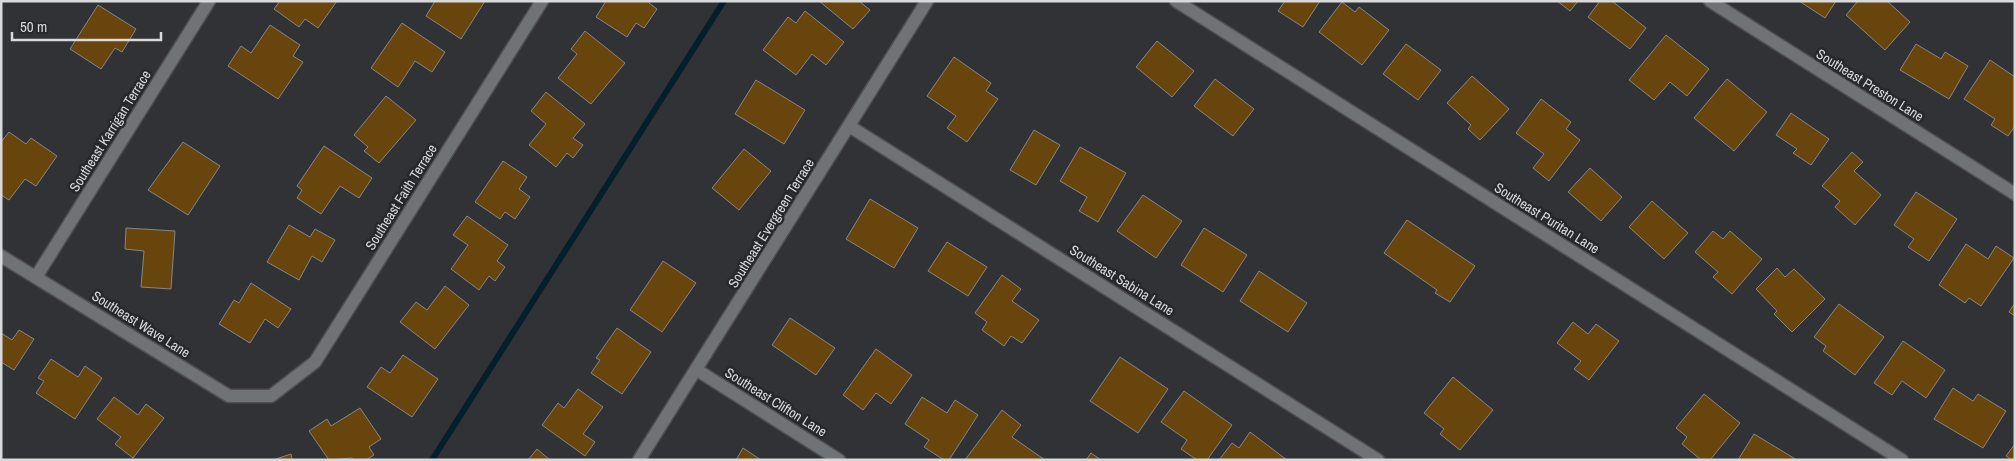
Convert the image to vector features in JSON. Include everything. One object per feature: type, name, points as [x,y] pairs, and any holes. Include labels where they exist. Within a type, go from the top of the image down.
[{"type":"street","name":"Southeast Karrigan Terrace","points":[[36,277],[209,1]]},
{"type":"street","name":"Southeast Faith Terrace","points":[[271,396],[314,362],[542,1]]},
{"type":"street","name":"Southeast Evergreen Terrace","points":[[638,460],[927,1]]},
{"type":"street","name":"Southeast Puritan Lane","points":[[1176,1],[1902,460]]},
{"type":"street","name":"Southeast Preston Lane","points":[[1710,1],[2015,194]]},
{"type":"street","name":"Southeast Sabina Lane","points":[[849,126],[1378,460]]},
{"type":"street","name":"Southeast Wave Lane","points":[[1,256],[229,396],[271,396]]},
{"type":"street","name":"Southeast Clifton Lane","points":[[696,370],[839,460]]},
{"type":"building","points":[[280,1],[337,1],[318,28],[305,19],[299,27],[274,9]]},
{"type":"building","points":[[435,1],[485,1],[461,39],[426,16]]},
{"type":"building","points":[[606,1],[650,1],[649,3],[657,9],[644,28],[636,23],[627,37],[596,17]]},
{"type":"building","points":[[819,1],[859,1],[870,10],[853,29]]},
{"type":"building","points":[[1285,1],[1320,1],[1303,27],[1278,11]]},
{"type":"building","points":[[1557,1],[1578,1],[1570,11]]},
{"type":"building","points":[[1600,1],[1612,1],[1646,28],[1630,49],[1588,17]]},
{"type":"building","points":[[1799,1],[1836,1],[1825,18]]},
{"type":"building","points":[[1858,1],[1887,1],[1910,22],[1885,50],[1846,15]]},
{"type":"building","points":[[1342,2],[1355,12],[1359,7],[1389,30],[1362,65],[1319,32]]},
{"type":"building","points":[[98,5],[136,29],[122,52],[115,48],[101,69],[70,49]]},
{"type":"building","points":[[805,11],[844,42],[826,65],[812,54],[796,75],[763,50],[788,17],[796,23]]},
{"type":"building","points":[[402,23],[445,52],[432,72],[415,61],[398,87],[371,68]]},
{"type":"building","points":[[270,25],[300,45],[293,56],[303,62],[278,99],[228,66],[241,46],[251,53]]},
{"type":"building","points":[[585,31],[625,63],[591,104],[558,78],[577,54],[571,49]]},
{"type":"building","points":[[1666,35],[1709,69],[1687,96],[1670,82],[1654,100],[1629,80]]},
{"type":"building","points":[[1157,41],[1194,71],[1172,97],[1136,67]]},
{"type":"building","points":[[1406,44],[1441,70],[1418,100],[1383,74]]},
{"type":"building","points":[[1916,44],[1941,59],[1945,52],[1968,66],[1949,99],[1900,70]]},
{"type":"building","points":[[954,57],[991,83],[986,91],[998,99],[967,142],[947,128],[956,116],[927,96]]},
{"type":"building","points":[[1990,60],[2015,77],[2015,126],[2008,136],[1991,125],[1995,119],[1964,99]]},
{"type":"building","points":[[1472,76],[1509,109],[1480,140],[1468,129],[1471,125],[1447,103]]},
{"type":"building","points":[[1215,79],[1254,109],[1233,136],[1194,106]]},
{"type":"building","points":[[1727,79],[1767,112],[1734,151],[1694,118]]},
{"type":"building","points":[[756,80],[805,110],[784,144],[735,114]]},
{"type":"building","points":[[546,92],[585,124],[573,138],[583,145],[573,158],[567,153],[556,167],[529,145],[546,124],[531,111]]},
{"type":"building","points":[[386,96],[416,120],[379,163],[364,151],[368,147],[354,135]]},
{"type":"building","points":[[1541,99],[1571,122],[1566,129],[1580,140],[1549,181],[1533,168],[1544,154],[1516,133]]},
{"type":"building","points":[[1791,113],[1829,139],[1811,165],[1793,153],[1797,149],[1776,135]]},
{"type":"building","points":[[1034,130],[1060,145],[1036,185],[1010,170]]},
{"type":"building","points":[[9,132],[26,144],[31,138],[57,156],[36,186],[25,179],[9,200],[1,195],[1,142]]},
{"type":"building","points":[[183,142],[220,166],[188,215],[148,190]]},
{"type":"building","points":[[324,146],[372,178],[359,198],[340,186],[321,214],[297,198],[302,190],[297,186]]},
{"type":"building","points":[[1080,147],[1126,173],[1098,222],[1079,211],[1087,197],[1060,181]]},
{"type":"building","points":[[744,149],[771,171],[739,210],[712,188]]},
{"type":"building","points":[[1852,152],[1863,162],[1854,171],[1881,195],[1855,225],[1835,207],[1840,201],[1822,186]]},
{"type":"building","points":[[503,161],[527,177],[519,189],[530,197],[515,219],[505,212],[500,219],[475,202]]},
{"type":"building","points":[[1590,168],[1622,197],[1601,221],[1568,192]]},
{"type":"building","points":[[1916,192],[1957,219],[1929,261],[1908,247],[1914,239],[1894,225]]},
{"type":"building","points":[[1143,195],[1182,221],[1156,258],[1117,231]]},
{"type":"building","points":[[870,199],[918,228],[894,268],[846,239]]},
{"type":"building","points":[[1652,201],[1688,233],[1664,259],[1629,227]]},
{"type":"building","points":[[467,216],[508,245],[497,261],[505,267],[495,281],[489,276],[479,290],[451,269],[468,245],[453,235]]},
{"type":"building","points":[[1407,220],[1475,266],[1450,302],[1435,293],[1437,290],[1384,253]]},
{"type":"building","points":[[289,225],[310,237],[315,229],[335,240],[322,262],[312,256],[299,280],[267,262]]},
{"type":"building","points":[[126,228],[175,231],[171,289],[141,287],[144,251],[125,249]]},
{"type":"building","points":[[1204,228],[1247,255],[1223,292],[1181,265]]},
{"type":"building","points":[[1713,231],[1723,239],[1730,231],[1762,259],[1732,294],[1713,277],[1718,272],[1695,252]]},
{"type":"building","points":[[947,242],[987,267],[968,296],[928,271]]},
{"type":"building","points":[[1966,244],[1988,259],[1996,246],[2014,258],[1981,306],[1969,298],[1965,303],[1939,285]]},
{"type":"building","points":[[663,261],[696,283],[662,332],[630,310]]},
{"type":"building","points":[[1777,268],[1785,277],[1794,269],[1825,299],[1792,332],[1774,314],[1777,311],[1756,289]]},
{"type":"building","points":[[1259,271],[1307,303],[1288,332],[1240,301]]},
{"type":"building","points":[[1002,275],[1021,289],[1012,301],[1039,320],[1022,343],[1011,336],[1004,346],[982,330],[987,322],[975,313]]},
{"type":"building","points":[[251,283],[291,309],[278,328],[265,319],[250,343],[219,324],[234,300],[239,303]]},
{"type":"building","points":[[445,286],[469,305],[435,349],[400,322],[416,302],[427,310]]},
{"type":"building","points":[[2015,303],[2015,316],[2009,312]]},
{"type":"building","points":[[1839,304],[1884,337],[1855,375],[1823,351],[1826,346],[1814,337]]},
{"type":"building","points":[[790,318],[835,348],[816,375],[772,345]]},
{"type":"building","points":[[1573,322],[1588,334],[1596,324],[1619,341],[1589,380],[1574,369],[1581,361],[1557,343]]},
{"type":"building","points":[[617,328],[651,352],[622,394],[591,373],[600,360],[596,358]]},
{"type":"building","points":[[19,330],[34,339],[14,370],[1,362],[1,333],[12,340]]},
{"type":"building","points":[[1903,341],[1945,370],[1926,398],[1902,381],[1892,395],[1874,383]]},
{"type":"building","points":[[876,349],[912,375],[891,404],[876,393],[863,410],[843,395]]},
{"type":"building","points":[[403,355],[438,379],[412,417],[367,387],[381,367],[390,373]]},
{"type":"building","points":[[1120,357],[1168,389],[1138,433],[1090,401]]},
{"type":"building","points":[[51,359],[78,377],[85,366],[102,378],[75,419],[36,393],[44,381],[38,378]]},
{"type":"building","points":[[1453,377],[1493,410],[1460,450],[1440,434],[1444,429],[1424,413]]},
{"type":"building","points":[[1953,388],[1973,401],[1978,394],[2006,411],[1983,448],[1934,419]]},
{"type":"building","points":[[578,389],[603,407],[583,434],[595,442],[585,456],[542,425],[558,403],[564,408]]},
{"type":"building","points":[[1184,391],[1232,425],[1207,460],[1197,460],[1181,449],[1187,440],[1161,422]]},
{"type":"building","points":[[1704,394],[1740,423],[1710,460],[1701,460],[1682,444],[1687,437],[1676,428]]},
{"type":"building","points":[[114,397],[138,415],[146,404],[164,418],[133,458],[115,444],[121,437],[97,419]]},
{"type":"building","points":[[922,397],[947,413],[955,400],[978,415],[949,460],[944,460],[924,447],[929,440],[905,424]]},
{"type":"building","points":[[360,408],[381,439],[369,447],[374,455],[366,460],[353,460],[352,458],[329,460],[309,431],[327,419],[331,426]]},
{"type":"building","points":[[1002,410],[1021,425],[1012,437],[1045,460],[965,460]]},
{"type":"building","points":[[1250,432],[1287,460],[1219,460],[1232,443],[1239,448]]},
{"type":"building","points":[[1754,434],[1797,460],[1738,460]]},
{"type":"building","points":[[2015,444],[2015,460],[2012,460],[2006,456]]},
{"type":"building","points":[[743,448],[761,460],[736,460]]},
{"type":"building","points":[[537,449],[550,460],[528,460]]},
{"type":"building","points":[[1091,453],[1101,460],[1086,460]]},
{"type":"building","points":[[291,454],[292,460],[273,460]]},
{"type":"waterway","points":[[432,460],[724,1]]}]
